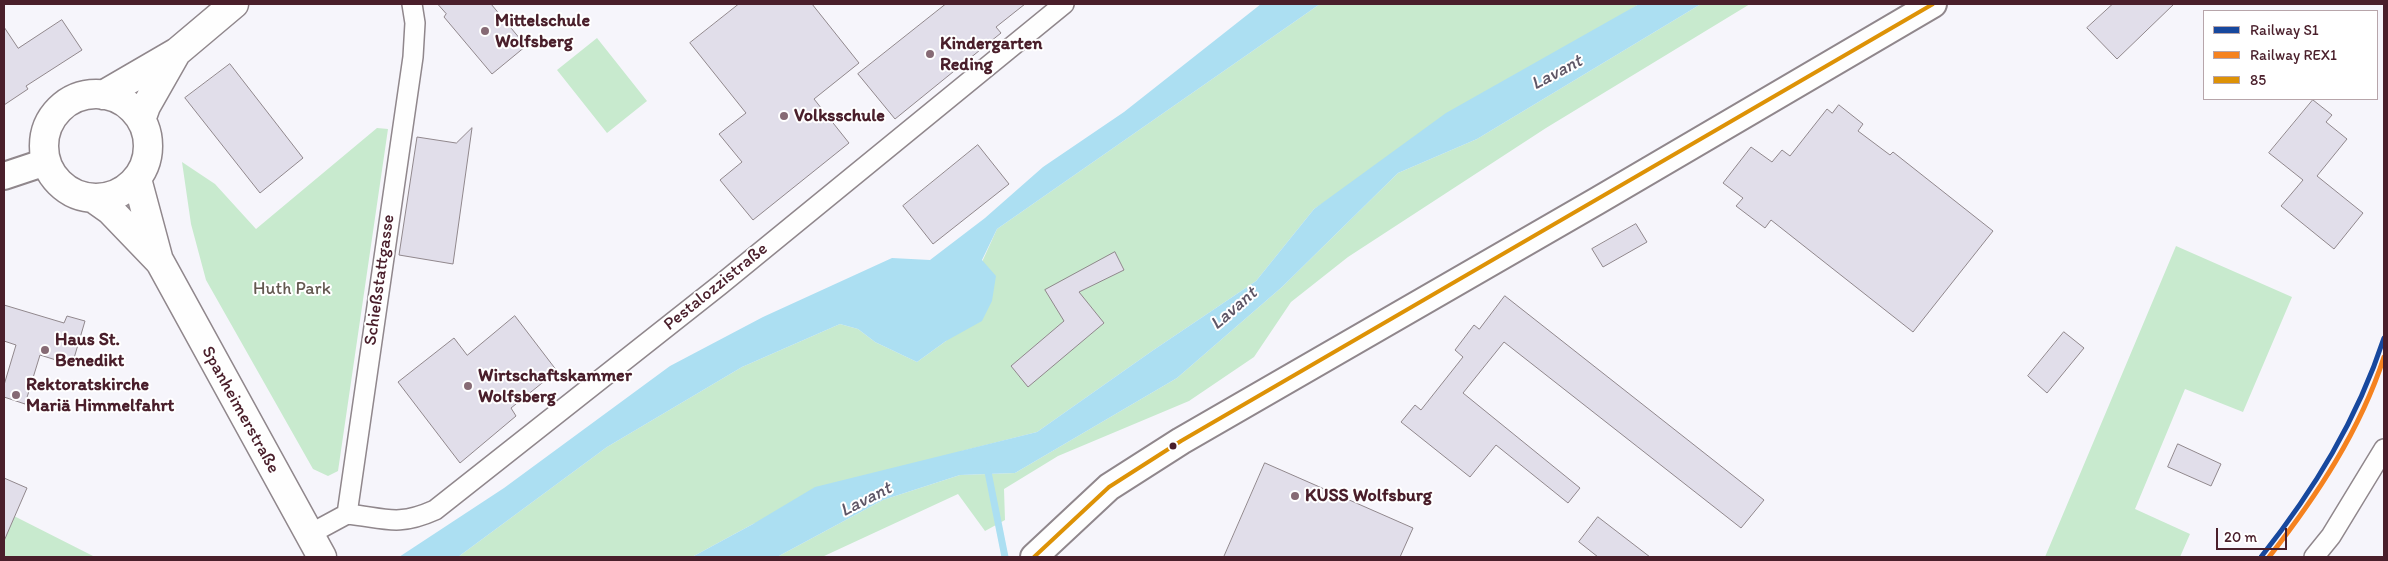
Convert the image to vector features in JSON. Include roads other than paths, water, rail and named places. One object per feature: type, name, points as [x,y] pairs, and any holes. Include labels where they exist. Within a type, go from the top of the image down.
[{"type":"main road","points":[[103,95],[177,52],[234,4]]},
{"type":"main road","points":[[1034,557],[1109,488],[1181,441],[1597,202],[1933,4]]},
{"type":"main road","points":[[141,120],[146,106],[177,52]]},
{"type":"main road","points":[[86,95],[103,95],[125,104],[141,120],[147,135],[148,150],[144,165],[137,179],[118,194],[93,198],[78,195],[64,188],[53,176],[46,162],[44,145],[47,128],[56,113],[69,102],[86,95]]},
{"type":"main road","points":[[4,176],[46,162]]},
{"type":"main road","name":"Spanheimerstraße","points":[[137,179],[160,262],[263,453],[316,546]]},
{"type":"main road","name":"Spanheimerstraße","points":[[93,198],[110,210],[160,262]]},
{"type":"street","name":"Schießstattgasse","points":[[347,514],[413,57],[415,23],[412,4]]},
{"type":"street","name":"Pestalozzistraße","points":[[347,514],[394,522],[416,518],[435,510],[712,291],[1064,4]]},
{"type":"street","points":[[2314,557],[2331,536],[2384,449]]},
{"type":"street","points":[[316,546],[347,514]]},
{"type":"water","points":[[1261,4],[1320,4],[997,229],[982,260],[996,276],[992,301],[982,321],[946,341],[917,362],[875,342],[858,329],[840,324],[742,367],[607,447],[458,557],[399,557],[504,488],[670,366],[763,317],[892,258],[930,260],[985,218],[1043,167],[1124,112]]},
{"type":"water","name":"Lavant","points":[[1639,4],[1701,4],[1477,139],[1398,173],[1282,287],[1177,378],[1015,473],[960,475],[883,500],[777,557],[692,557],[815,487],[1037,432],[1256,281],[1314,209],[1446,113]]},
{"type":"waterway","points":[[987,467],[1005,557]]},
{"type":"rail line","name":"S1","points":[[2261,557],[2299,506],[2332,453],[2361,397],[2384,338]]},
{"type":"rail line","name":"REX1","points":[[2269,557],[2320,487],[2335,462],[2363,411],[2384,357]]},
{"type":"place","name":"Mittelschule Wolfsberg","points":[[485,31]]},
{"type":"place","name":"Kindergarten Reding","points":[[930,54]]},
{"type":"place","name":"Volksschule","points":[[784,116]]},
{"type":"place","name":"Haus St. Benedikt","points":[[45,350]]},
{"type":"place","name":"Wirtschaftskammer Wolfsberg","points":[[468,386]]},
{"type":"place","name":"Rektoratskirche Mariä Himmelfahrt","points":[[16,395]]},
{"type":"place","name":"KUSS Wolfsburg","points":[[1295,496]]},
{"type":"park label","name":"Huth Park","points":[[292,289]]}]
